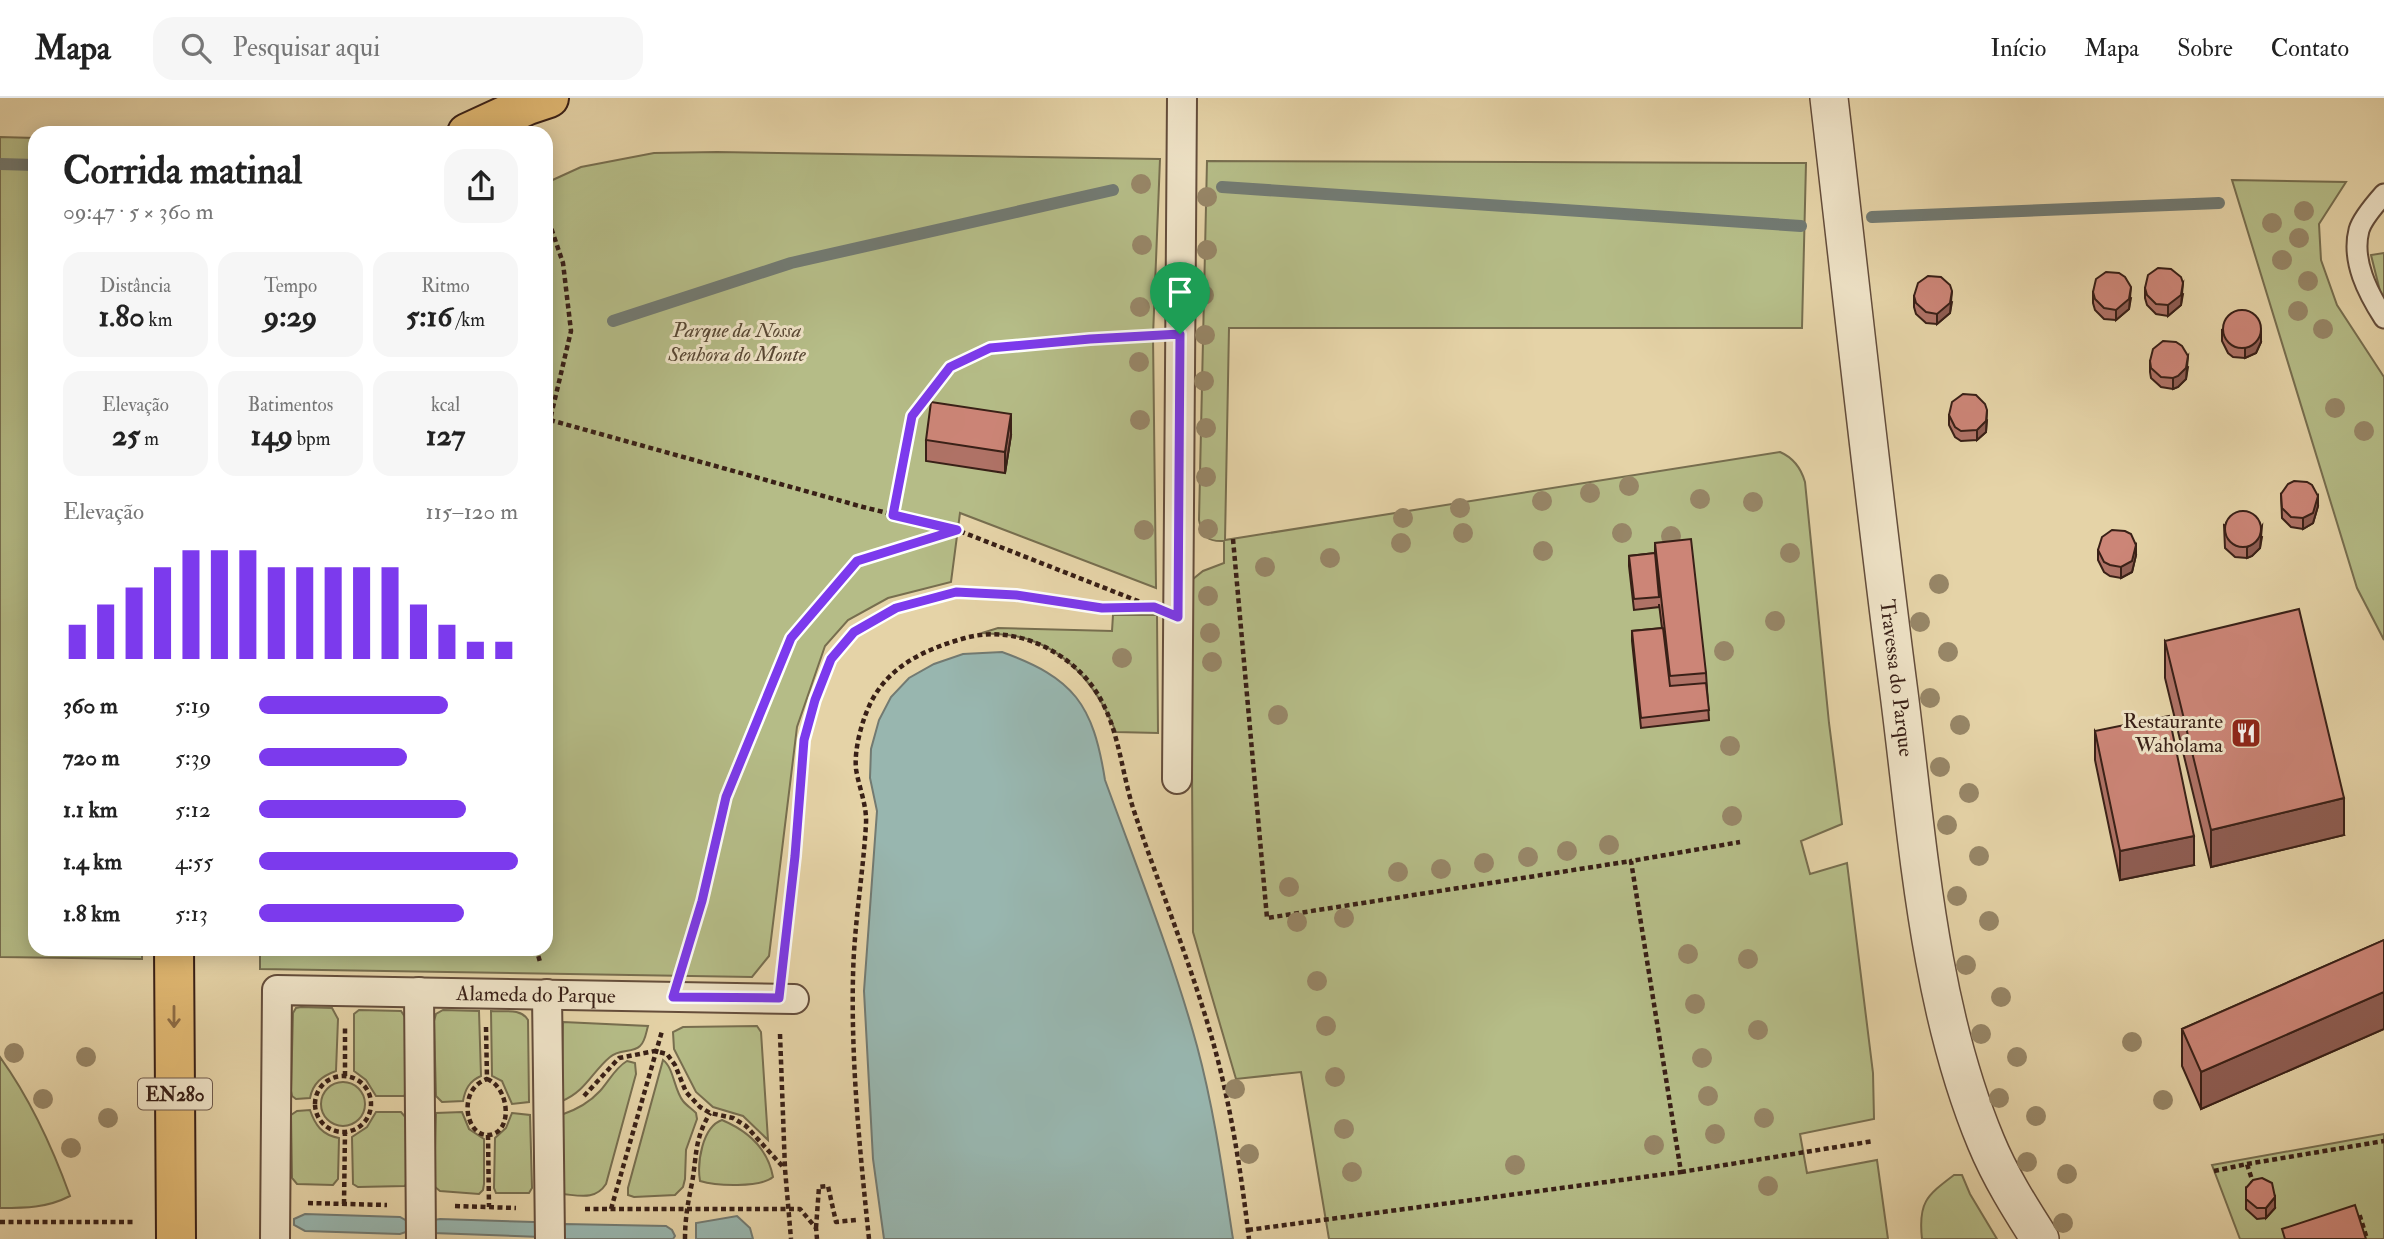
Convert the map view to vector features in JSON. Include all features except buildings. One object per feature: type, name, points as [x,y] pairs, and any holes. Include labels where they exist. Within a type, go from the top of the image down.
[{"type":"main road","points":[[482,126],[527,105],[550,98]]},
{"type":"main road","name":"EN280","points":[[174,956],[176,1231]]},
{"type":"street","points":[[1177,779],[1182,98]]},
{"type":"street","name":"Travessa do Parque","points":[[1829,98],[1885,589],[1926,905],[1942,991],[1964,1082],[1986,1143],[2018,1205],[2040,1239]]},
{"type":"street","name":"Alameda do Parque","points":[[275,1239],[277,990],[787,999]]},
{"type":"street","points":[[419,992],[421,1239]]},
{"type":"street","points":[[547,994],[550,1239]]},
{"type":"lane","points":[[2384,194],[2360,229],[2358,253],[2367,290],[2384,318]]},
{"type":"path","points":[[553,234],[563,263],[571,331],[553,402]]},
{"type":"path","points":[[893,515],[912,416],[950,367],[990,348],[1180,334]]},
{"type":"path","points":[[553,423],[957,530],[1154,607],[1102,608],[1016,595],[956,592],[896,608],[854,632],[831,659],[815,700],[804,740],[795,856],[787,999],[785,1169],[791,1239]]},
{"type":"path","points":[[611,1209],[655,1051],[702,901],[726,797],[791,638],[857,561],[957,530]]},
{"type":"path","points":[[1233,539],[1267,918],[1740,842]]},
{"type":"path","points":[[869,1239],[853,1050],[853,972],[866,819],[856,766],[861,730],[871,702],[891,673],[915,656],[982,633],[1020,637],[1055,652],[1084,677],[1106,708],[1117,737],[1133,808],[1211,1037],[1230,1121],[1249,1239]]},
{"type":"path","points":[[1631,860],[1681,1172]]},
{"type":"path","points":[[345,1076],[346,990]]},
{"type":"path","points":[[486,993],[487,1079]]},
{"type":"path","points":[[548,1108],[561,1109],[584,1097],[619,1058],[655,1051],[667,1054],[675,1065],[686,1092],[700,1107],[710,1113],[733,1118],[746,1126],[785,1169]]},
{"type":"path","points":[[337,1076],[345,1076],[364,1085],[371,1105],[366,1120],[360,1127],[345,1132],[334,1131],[320,1121],[314,1104],[321,1086],[337,1076]]},
{"type":"path","points":[[487,1079],[499,1086],[506,1108],[506,1117],[501,1126],[495,1133],[488,1135],[473,1125],[467,1108],[472,1089],[478,1082],[487,1079]]},
{"type":"path","points":[[685,1239],[685,1209],[696,1146],[710,1113]]},
{"type":"path","points":[[344,1204],[345,1132]]},
{"type":"path","points":[[488,1135],[489,1207]]},
{"type":"path","points":[[1248,1230],[1681,1172],[1874,1141]]},
{"type":"path","points":[[2214,1171],[2384,1141]]},
{"type":"path","points":[[2247,1164],[2256,1190]]},
{"type":"path","points":[[817,1239],[819,1187],[828,1186],[836,1222],[856,1220]]},
{"type":"path","points":[[800,1209],[816,1228]]},
{"type":"path","points":[[2347,1217],[2359,1213],[2367,1239]]},
{"type":"path","points":[[0,1222],[176,1231]]},
{"type":"green space","points":[[0,137],[28,138],[28,956],[142,956],[142,959],[0,957]]},
{"type":"green space","name":"Parque da Nossa Senhora do Monte","points":[[654,153],[1160,159],[1153,336],[1156,588],[960,513],[951,582],[888,598],[848,620],[825,646],[797,727],[769,956],[752,977],[260,969],[260,956],[553,956],[553,180],[581,167]]},
{"type":"green space","points":[[1207,161],[1806,163],[1802,328],[1229,328],[1225,540],[1780,452],[1793,460],[1805,482],[1842,824],[1801,841],[1810,874],[1847,863],[1873,1073],[1874,1119],[1800,1134],[1807,1173],[1877,1160],[1888,1239],[1329,1239],[1301,1072],[1236,1079],[1193,932],[1193,579],[1203,571],[1224,563],[1224,541],[1206,537],[1199,520]]},
{"type":"green space","points":[[2232,180],[2346,182],[2319,224],[2321,260],[2337,305],[2384,377],[2384,640],[2357,588]]},
{"type":"green space","points":[[2384,253],[2384,299],[2371,255]]},
{"type":"green space","points":[[1113,615],[1157,615],[1158,733],[1116,732],[1090,686],[1067,661],[1053,651],[1020,637],[982,633],[998,628],[1112,631]]},
{"type":"green space","points":[[296,1008],[332,1008],[338,1019],[336,1071],[319,1081],[310,1098],[296,1099],[291,1091],[293,1013]]},
{"type":"green space","points":[[359,1010],[401,1011],[405,1017],[404,1096],[376,1096],[366,1080],[354,1071],[354,1014]]},
{"type":"green space","points":[[443,1010],[479,1011],[481,1076],[468,1086],[463,1101],[442,1102],[436,1096],[434,1021],[436,1014]]},
{"type":"green space","points":[[491,1011],[517,1012],[528,1020],[529,1102],[512,1104],[502,1081],[492,1076]]},
{"type":"green space","points":[[563,1022],[648,1026],[640,1046],[610,1057],[583,1087],[562,1101]]},
{"type":"green space","points":[[757,1026],[761,1032],[768,1140],[743,1116],[713,1107],[696,1092],[674,1049],[673,1032],[683,1027]]},
{"type":"green space","points":[[0,1057],[40,1124],[70,1196],[44,1205],[0,1208]]},
{"type":"green space","points":[[663,1060],[670,1068],[680,1096],[696,1113],[697,1119],[686,1150],[685,1179],[683,1187],[675,1195],[634,1197],[628,1195],[628,1188]]},
{"type":"green space","points":[[627,1061],[635,1063],[636,1074],[606,1184],[591,1195],[561,1194],[561,1115],[591,1099]]},
{"type":"green space","points":[[343,1082],[359,1088],[365,1104],[359,1120],[343,1126],[327,1120],[321,1104],[327,1088]]},
{"type":"green space","points":[[310,1110],[320,1129],[339,1138],[338,1179],[333,1185],[297,1184],[292,1178],[291,1115],[297,1111]]},
{"type":"green space","points":[[376,1112],[401,1112],[407,1119],[405,1186],[358,1187],[353,1184],[352,1137],[367,1127]]},
{"type":"green space","points":[[462,1112],[469,1129],[484,1139],[484,1184],[479,1194],[440,1191],[435,1187],[436,1113]]},
{"type":"green space","points":[[512,1113],[530,1115],[532,1188],[529,1193],[496,1193],[494,1188],[495,1138],[506,1128]]},
{"type":"green space","points":[[722,1120],[755,1142],[767,1158],[773,1177],[767,1181],[748,1184],[727,1185],[700,1181],[702,1146],[710,1130]]},
{"type":"green space","points":[[2384,1134],[2384,1239],[2240,1239],[2212,1165]]},
{"type":"green space","points":[[1954,1175],[1962,1175],[1997,1239],[1922,1239],[1921,1217],[1926,1201]]},
{"type":"water","points":[[1002,652],[1047,672],[1063,684],[1076,697],[1094,732],[1105,780],[1165,945],[1197,1046],[1222,1166],[1233,1239],[884,1239],[873,1159],[864,991],[877,811],[870,778],[871,749],[879,720],[891,697],[909,678],[934,664],[963,654]]},
{"type":"water","points":[[305,1214],[400,1217],[407,1221],[409,1226],[406,1232],[400,1234],[305,1231],[294,1225],[294,1219]]},
{"type":"water","points":[[737,1216],[750,1228],[753,1239],[696,1239],[696,1223]]},
{"type":"water","points":[[433,1220],[534,1222],[541,1225],[541,1237],[433,1233]]},
{"type":"water","points":[[564,1224],[666,1226],[675,1236],[673,1239],[565,1239],[560,1234],[560,1228]]},
{"type":"waterway","points":[[0,164],[28,165]]},
{"type":"waterway","points":[[1222,187],[1801,226]]},
{"type":"waterway","points":[[613,321],[791,263],[1113,190]]},
{"type":"waterway","points":[[1872,217],[2219,203]]},
{"type":"place","name":"Restaurante Waholama","points":[[2246,733]]},
{"type":"route","points":[[1180,334],[1178,617],[1154,607],[1102,608],[1016,595],[956,592],[896,608],[854,632],[831,659],[815,700],[804,740],[795,856],[779,998],[673,997],[702,901],[726,797],[791,638],[857,561],[957,530],[893,515],[912,416],[950,367],[990,348],[1180,334]]}]
